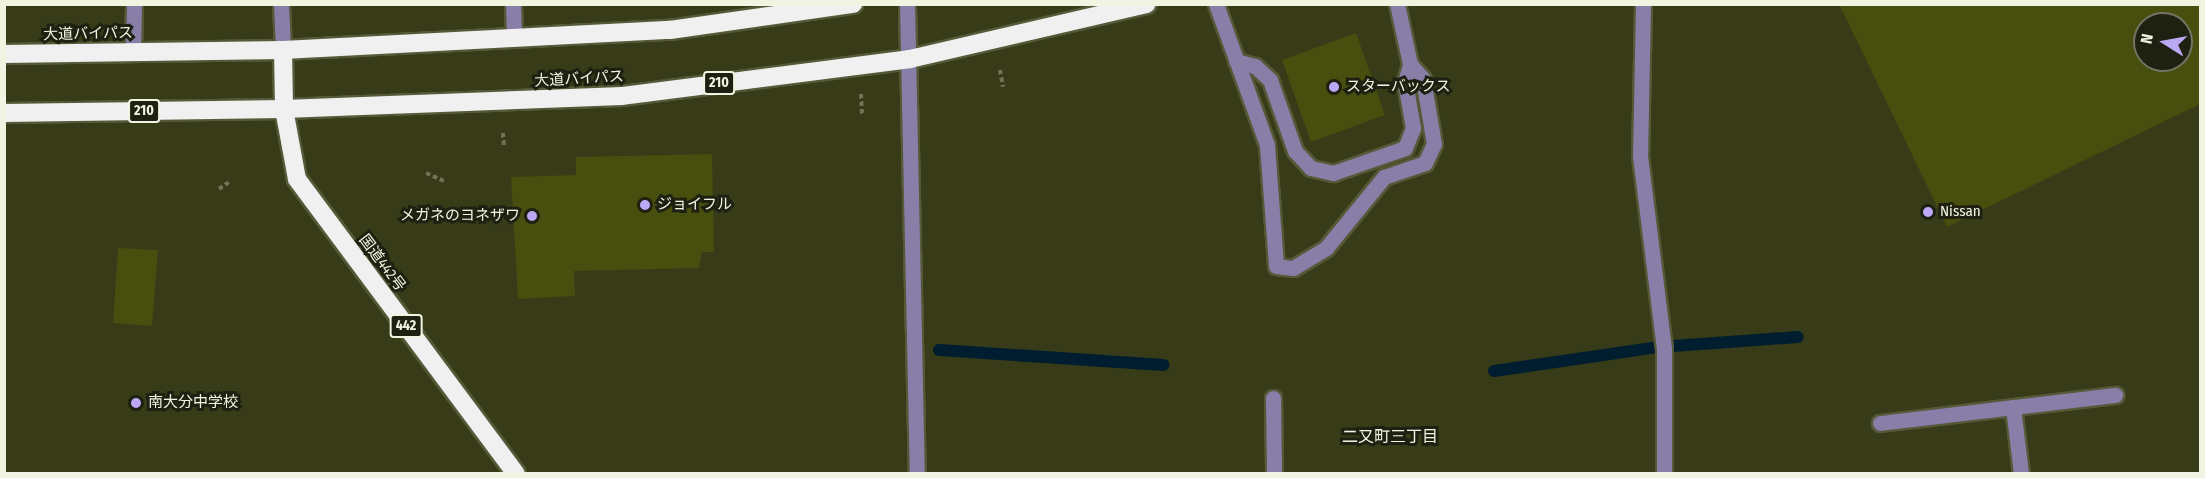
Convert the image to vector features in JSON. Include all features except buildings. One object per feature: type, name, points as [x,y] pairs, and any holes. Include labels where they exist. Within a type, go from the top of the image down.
[{"type":"highway","name":"大道バイパス","points":[[4,54],[283,50],[670,30],[853,4]]},
{"type":"highway","name":"大道バイパス","points":[[4,113],[284,109],[621,96],[910,59],[1147,4]]},
{"type":"highway","name":"国道442号","points":[[283,50],[284,109],[297,179],[516,474]]},
{"type":"street","points":[[133,52],[134,4]]},
{"type":"street","points":[[281,4],[283,50]]},
{"type":"street","points":[[513,4],[514,38]]},
{"type":"street","points":[[907,4],[918,474]]},
{"type":"street","points":[[1216,4],[1267,146],[1276,266],[1293,268],[1326,248],[1384,177],[1425,163],[1434,144],[1423,79],[1410,64]]},
{"type":"street","points":[[1236,61],[1255,66],[1270,80],[1295,151],[1311,168],[1333,173],[1405,148],[1413,128],[1406,82],[1410,64],[1396,4]]},
{"type":"street","points":[[1642,4],[1640,156],[1664,349],[1664,474]]},
{"type":"street","points":[[1880,423],[2115,395]]},
{"type":"street","points":[[1273,398],[1274,474]]},
{"type":"street","points":[[2013,407],[2020,474]]},
{"type":"path","points":[[1000,69],[1003,87]]},
{"type":"path","points":[[861,93],[862,115]]},
{"type":"path","points":[[503,133],[504,147]]},
{"type":"path","points":[[426,173],[446,182]]},
{"type":"path","points":[[219,189],[229,182]]},
{"type":"waterway","points":[[1673,346],[1798,337]]},
{"type":"waterway","points":[[1494,371],[1652,348]]},
{"type":"waterway","points":[[939,350],[1164,365]]},
{"type":"place","name":"スターバックス","points":[[1334,87]]},
{"type":"place","name":"ジョイフル","points":[[645,205]]},
{"type":"place","name":"Nissan","points":[[1928,212]]},
{"type":"place","name":"メガネのヨネザワ","points":[[532,216]]},
{"type":"place","name":"南大分中学校","points":[[136,403]]},
{"type":"district","name":"二又町三丁目","points":[[1390,437]]}]
